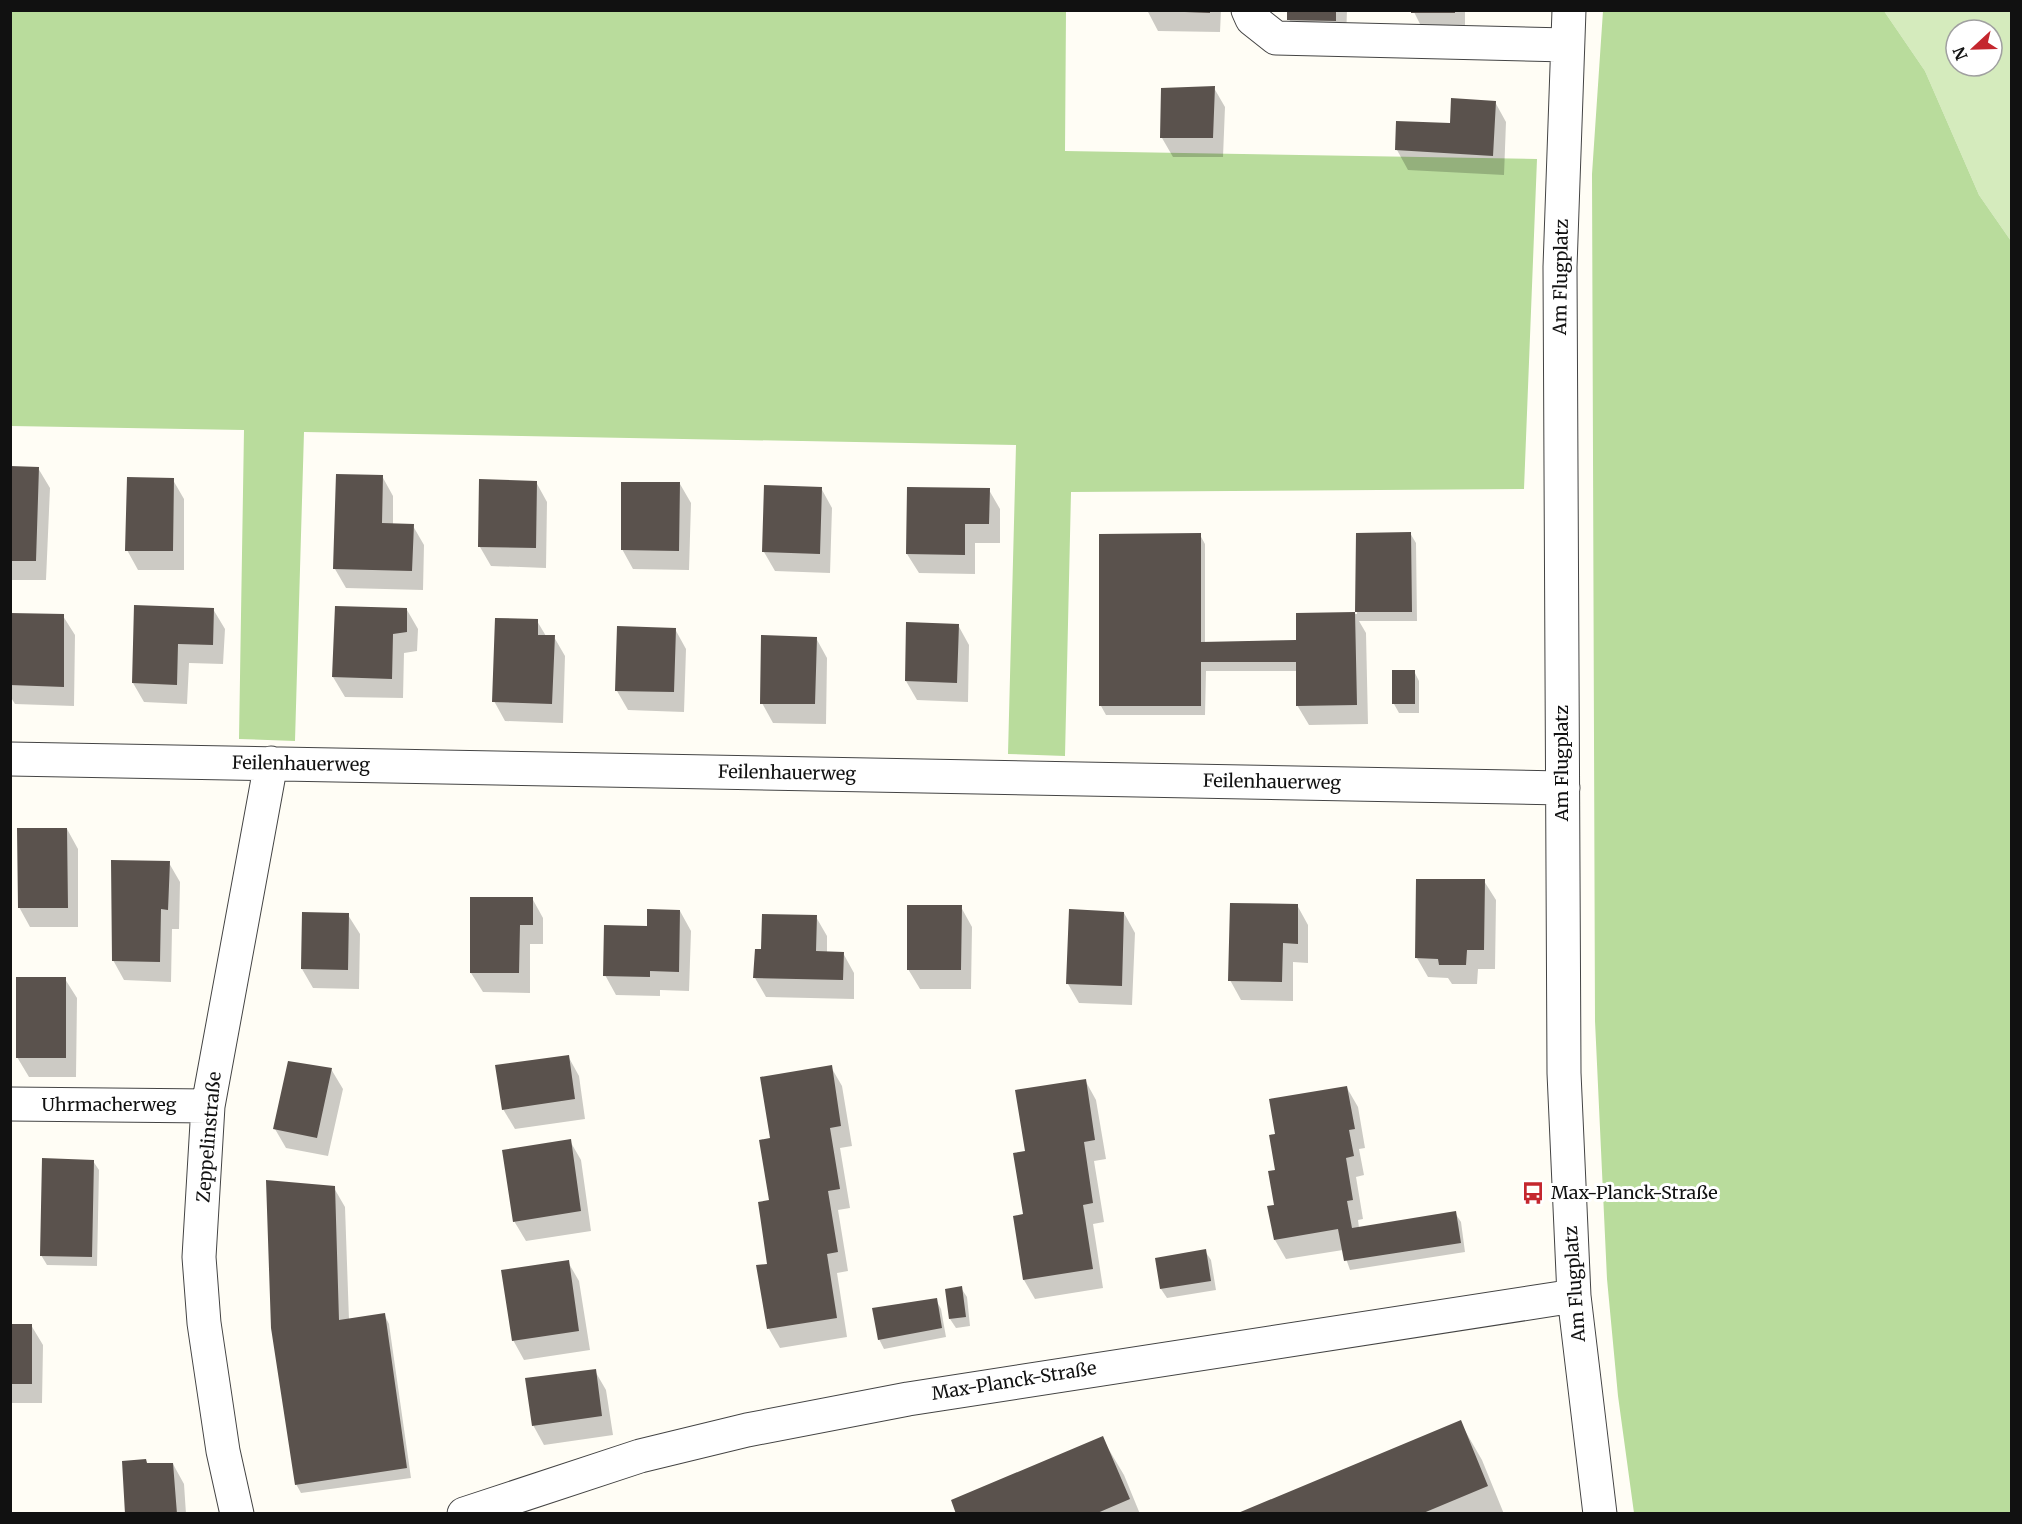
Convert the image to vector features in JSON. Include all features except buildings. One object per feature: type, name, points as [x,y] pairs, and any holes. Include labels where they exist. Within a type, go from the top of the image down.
[{"type":"street","points":[[1248,10],[1252,19],[1276,38],[1567,45]]},
{"type":"street","name":"Am Flugplatz","points":[[1569,10],[1560,267],[1564,1073],[1574,1296],[1600,1514]]},
{"type":"street","name":"Feilenhauerweg","points":[[10,759],[1563,788]]},
{"type":"street","name":"Zeppelinstraße","points":[[237,1514],[224,1451],[206,1334],[199,1257],[208,1106],[271,763]]},
{"type":"street","name":"Uhrmacherweg","points":[[10,1104],[208,1106]]},
{"type":"street","name":"Max-Planck-Straße","points":[[464,1514],[640,1456],[747,1430],[1000,1382],[1574,1296]]},
{"type":"green space","points":[[11,10],[1066,11],[1065,151],[1537,159],[1524,489],[1071,492],[1065,756],[1008,754],[1016,445],[304,432],[295,741],[239,739],[244,430],[11,426]]},
{"type":"green space","points":[[1603,11],[1884,11],[1925,71],[1979,195],[2011,241],[2011,1513],[1634,1513],[1618,1396],[1607,1279],[1595,1021],[1592,174]]},
{"type":"green space","points":[[1884,11],[2011,11],[2011,241],[1979,195],[1925,71]]},
{"type":"place","name":"Max-Planck-Straße","points":[[1533,1193]]}]
